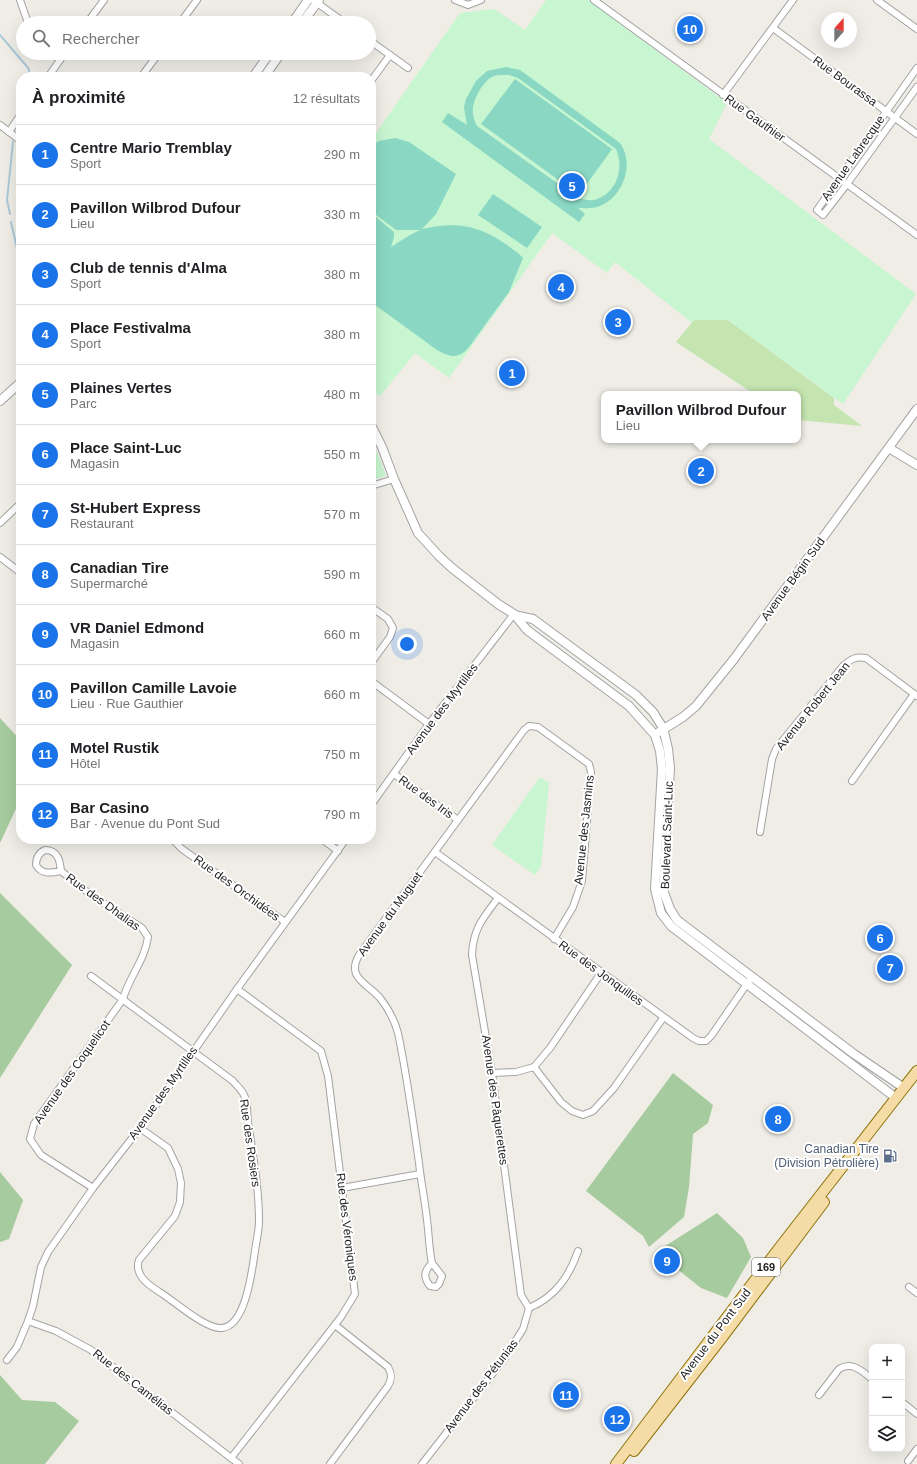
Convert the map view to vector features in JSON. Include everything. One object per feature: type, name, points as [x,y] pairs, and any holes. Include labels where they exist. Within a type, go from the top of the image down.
[{"type":"main road","name":"Avenue du Pont Sud","points":[[616,1464],[780,1247],[917,1071]]},
{"type":"main road","name":"Avenue du Pont Sud","points":[[624,1464],[724,1335],[867,1144],[917,1082]]},
{"type":"street","points":[[20,0],[26,16]]},
{"type":"street","points":[[92,16],[104,0]]},
{"type":"street","points":[[185,16],[197,0]]},
{"type":"street","points":[[297,16],[308,0]]},
{"type":"street","points":[[455,0],[468,5],[481,0]]},
{"type":"street","name":"Rue Gauthier","points":[[594,0],[917,235]]},
{"type":"street","points":[[724,95],[793,0]]},
{"type":"street","points":[[877,0],[917,29]]},
{"type":"street","points":[[306,16],[316,1],[336,16]]},
{"type":"street","name":"Rue Bourassa","points":[[773,28],[917,134]]},
{"type":"street","points":[[376,45],[408,68]]},
{"type":"street","points":[[376,74],[390,55]]},
{"type":"street","points":[[52,72],[60,60]]},
{"type":"street","points":[[145,72],[154,60]]},
{"type":"street","points":[[257,72],[265,60]]},
{"type":"street","points":[[268,72],[276,60]]},
{"type":"street","name":"Avenue Labrecque","points":[[917,68],[817,210],[823,215],[917,87]]},
{"type":"street","points":[[9,132],[16,122]]},
{"type":"street","points":[[0,125],[16,137]]},
{"type":"street","points":[[0,401],[16,387]]},
{"type":"street","name":"Avenue Bégin Sud","points":[[655,735],[663,728],[683,717],[696,706],[917,409]]},
{"type":"street","name":"Boulevard Saint-Luc","points":[[376,435],[418,533],[439,556],[498,604],[514,614],[533,619],[636,695],[653,712],[663,728],[668,749],[670,768],[663,890],[677,920],[896,1098]]},
{"type":"street","points":[[889,448],[917,465]]},
{"type":"street","points":[[376,484],[394,479]]},
{"type":"street","points":[[0,522],[16,508]]},
{"type":"street","points":[[0,557],[16,569]]},
{"type":"street","points":[[376,610],[388,618],[392,628],[390,637],[376,656]]},
{"type":"street","name":"Boulevard Saint-Luc","points":[[514,614],[527,630],[629,706],[655,735],[660,752],[662,769],[655,889],[656,898],[662,913],[671,926],[904,1088]]},
{"type":"street","name":"Avenue des Myrtilles","points":[[376,798],[429,724],[514,614]]},
{"type":"street","name":"Avenue Robert Jean","points":[[760,832],[772,759],[776,749],[843,666],[851,659],[859,657],[866,658],[916,695]]},
{"type":"street","points":[[376,685],[429,724]]},
{"type":"street","points":[[852,780],[916,695]]},
{"type":"street","name":"Avenue du Muguet","points":[[432,1263],[405,1071],[396,1028],[385,1005],[372,990],[362,983],[355,970],[355,963],[359,955],[524,730],[529,726]]},
{"type":"street","name":"Avenue des Jasmins","points":[[529,726],[538,726],[589,764],[592,772],[582,881],[573,907],[554,939]]},
{"type":"street","name":"Rue des Iris","points":[[394,774],[458,820]]},
{"type":"street","name":"Rue des Orchidées","points":[[177,844],[285,922]]},
{"type":"street","points":[[329,844],[338,850]]},
{"type":"street","name":"Avenue des Myrtilles","points":[[7,1360],[17,1347],[28,1320],[33,1306],[42,1267],[48,1252],[93,1188],[140,1128],[237,989],[342,844]]},
{"type":"street","name":"Rue des Dhalias","points":[[61,871],[48,873],[41,871],[36,865],[39,854],[45,850],[53,852],[58,857],[61,871],[90,894],[142,928],[148,937],[146,949],[127,985],[123,999]]},
{"type":"street","name":"Rue des Jonquilles","points":[[435,852],[663,1018],[692,1038],[699,1041],[706,1041],[750,980]]},
{"type":"street","name":"Avenue des Pâquerettes","points":[[498,898],[480,923],[472,941],[472,955],[492,1073],[521,1295],[529,1308]]},
{"type":"street","points":[[492,1073],[516,1072],[534,1067],[550,1048],[602,973]]},
{"type":"street","name":"Rue des Rosiers","points":[[91,976],[233,1081],[244,1095],[258,1202],[259,1223],[252,1274],[246,1300],[242,1311],[230,1325],[224,1328],[214,1328],[199,1319],[153,1288],[143,1279],[140,1273],[138,1264],[139,1260],[174,1216],[180,1202],[178,1169],[168,1148],[140,1128]]},
{"type":"street","name":"Rue des Véroniques","points":[[231,1458],[335,1325],[355,1294],[328,1076],[320,1051],[237,989]]},
{"type":"street","name":"Avenue des Coquelicot","points":[[93,1188],[41,1155],[30,1139],[34,1124],[123,999]]},
{"type":"street","points":[[534,1067],[561,1102],[572,1111],[583,1114],[593,1111],[614,1088],[663,1018]]},
{"type":"street","points":[[342,1188],[420,1174]]},
{"type":"street","points":[[529,1308],[549,1297],[560,1286],[569,1273],[578,1251]]},
{"type":"street","points":[[909,1287],[917,1293]]},
{"type":"street","name":"Avenue des Pétunias","points":[[422,1464],[504,1359],[523,1328],[529,1308]]},
{"type":"street","name":"Rue des Camélias","points":[[28,1320],[56,1331],[91,1350],[231,1458]]},
{"type":"street","points":[[330,1464],[388,1386],[392,1374],[388,1367],[335,1325]]},
{"type":"street","points":[[819,1395],[843,1366],[853,1366],[860,1369],[869,1376]]},
{"type":"street","points":[[905,1404],[917,1414]]},
{"type":"street","points":[[908,1461],[917,1449]]},
{"type":"street","points":[[231,1458],[239,1464]]},
{"type":"green space","points":[[546,0],[588,0],[727,103],[709,139],[916,294],[843,404],[728,320],[695,320],[691,322],[615,262],[607,273],[552,233],[449,378],[415,353],[380,396],[376,393],[376,133],[460,13],[494,9],[525,30]]},
{"type":"green space","points":[[506,67],[520,70],[620,143],[626,160],[626,170],[620,188],[608,202],[597,207],[578,208],[585,214],[579,222],[442,122],[448,113],[467,125],[464,107],[466,99],[476,81],[487,71]],"holes":[[[509,75],[518,78],[616,149],[619,157],[619,172],[617,180],[602,197],[594,200],[578,198],[477,126],[473,117],[473,109],[475,99],[481,88],[493,76]]]},
{"type":"green space","points":[[515,79],[612,149],[579,195],[481,124]]},
{"type":"green space","points":[[395,138],[409,142],[456,174],[436,214],[422,229],[455,225],[474,228],[504,243],[523,258],[509,292],[469,347],[457,356],[450,356],[437,350],[376,306],[376,217],[394,232],[391,247],[420,230],[396,230],[376,215],[376,143]]},
{"type":"green space","points":[[493,194],[542,227],[527,248],[478,215]]},
{"type":"green space","points":[[694,320],[728,320],[834,398],[834,405],[862,426],[801,420],[801,391],[750,391],[676,342]]},
{"type":"green space","points":[[376,452],[386,476],[376,479]]},
{"type":"green space","points":[[0,718],[16,736],[16,809],[0,843]]},
{"type":"green space","points":[[540,777],[549,783],[541,866],[535,875],[492,845]]},
{"type":"green space","points":[[0,893],[72,965],[0,1078]]},
{"type":"green space","points":[[673,1073],[713,1105],[708,1123],[693,1134],[689,1187],[684,1217],[649,1247],[643,1236],[586,1191]]},
{"type":"green space","points":[[0,1172],[23,1200],[9,1239],[0,1242]]},
{"type":"green space","points":[[717,1213],[743,1238],[751,1257],[727,1298],[701,1288],[656,1252]]},
{"type":"green space","points":[[0,1375],[22,1400],[55,1402],[79,1421],[45,1464],[0,1464]]},
{"type":"waterway","points":[[0,35],[16,54]]},
{"type":"waterway","points":[[21,60],[29,69],[29,72]]},
{"type":"waterway","points":[[10,214],[7,200],[13,142]]},
{"type":"waterway","points":[[11,222],[16,244]]},
{"type":"place","name":"Pavillon Camille Lavoie","points":[[690,29]]},
{"type":"place","name":"Plaines Vertes","points":[[572,186]]},
{"type":"place","name":"Place Festivalma","points":[[561,287]]},
{"type":"place","name":"Club de tennis d'Alma","points":[[618,322]]},
{"type":"place","name":"Centre Mario Tremblay","points":[[512,373]]},
{"type":"place","name":"Pavillon Wilbrod Dufour","points":[[701,471]]},
{"type":"place","name":"Place Saint-Luc","points":[[880,938]]},
{"type":"place","name":"St-Hubert Express","points":[[890,968]]},
{"type":"place","name":"Canadian Tire","points":[[778,1119]]},
{"type":"place","name":"Canadian Tire (Division Pétrolière)","points":[[890,1156]]},
{"type":"place","name":"VR Daniel Edmond","points":[[667,1261]]},
{"type":"place","name":"Motel Rustik","points":[[566,1395]]},
{"type":"place","name":"Bar Casino","points":[[617,1419]]}]
